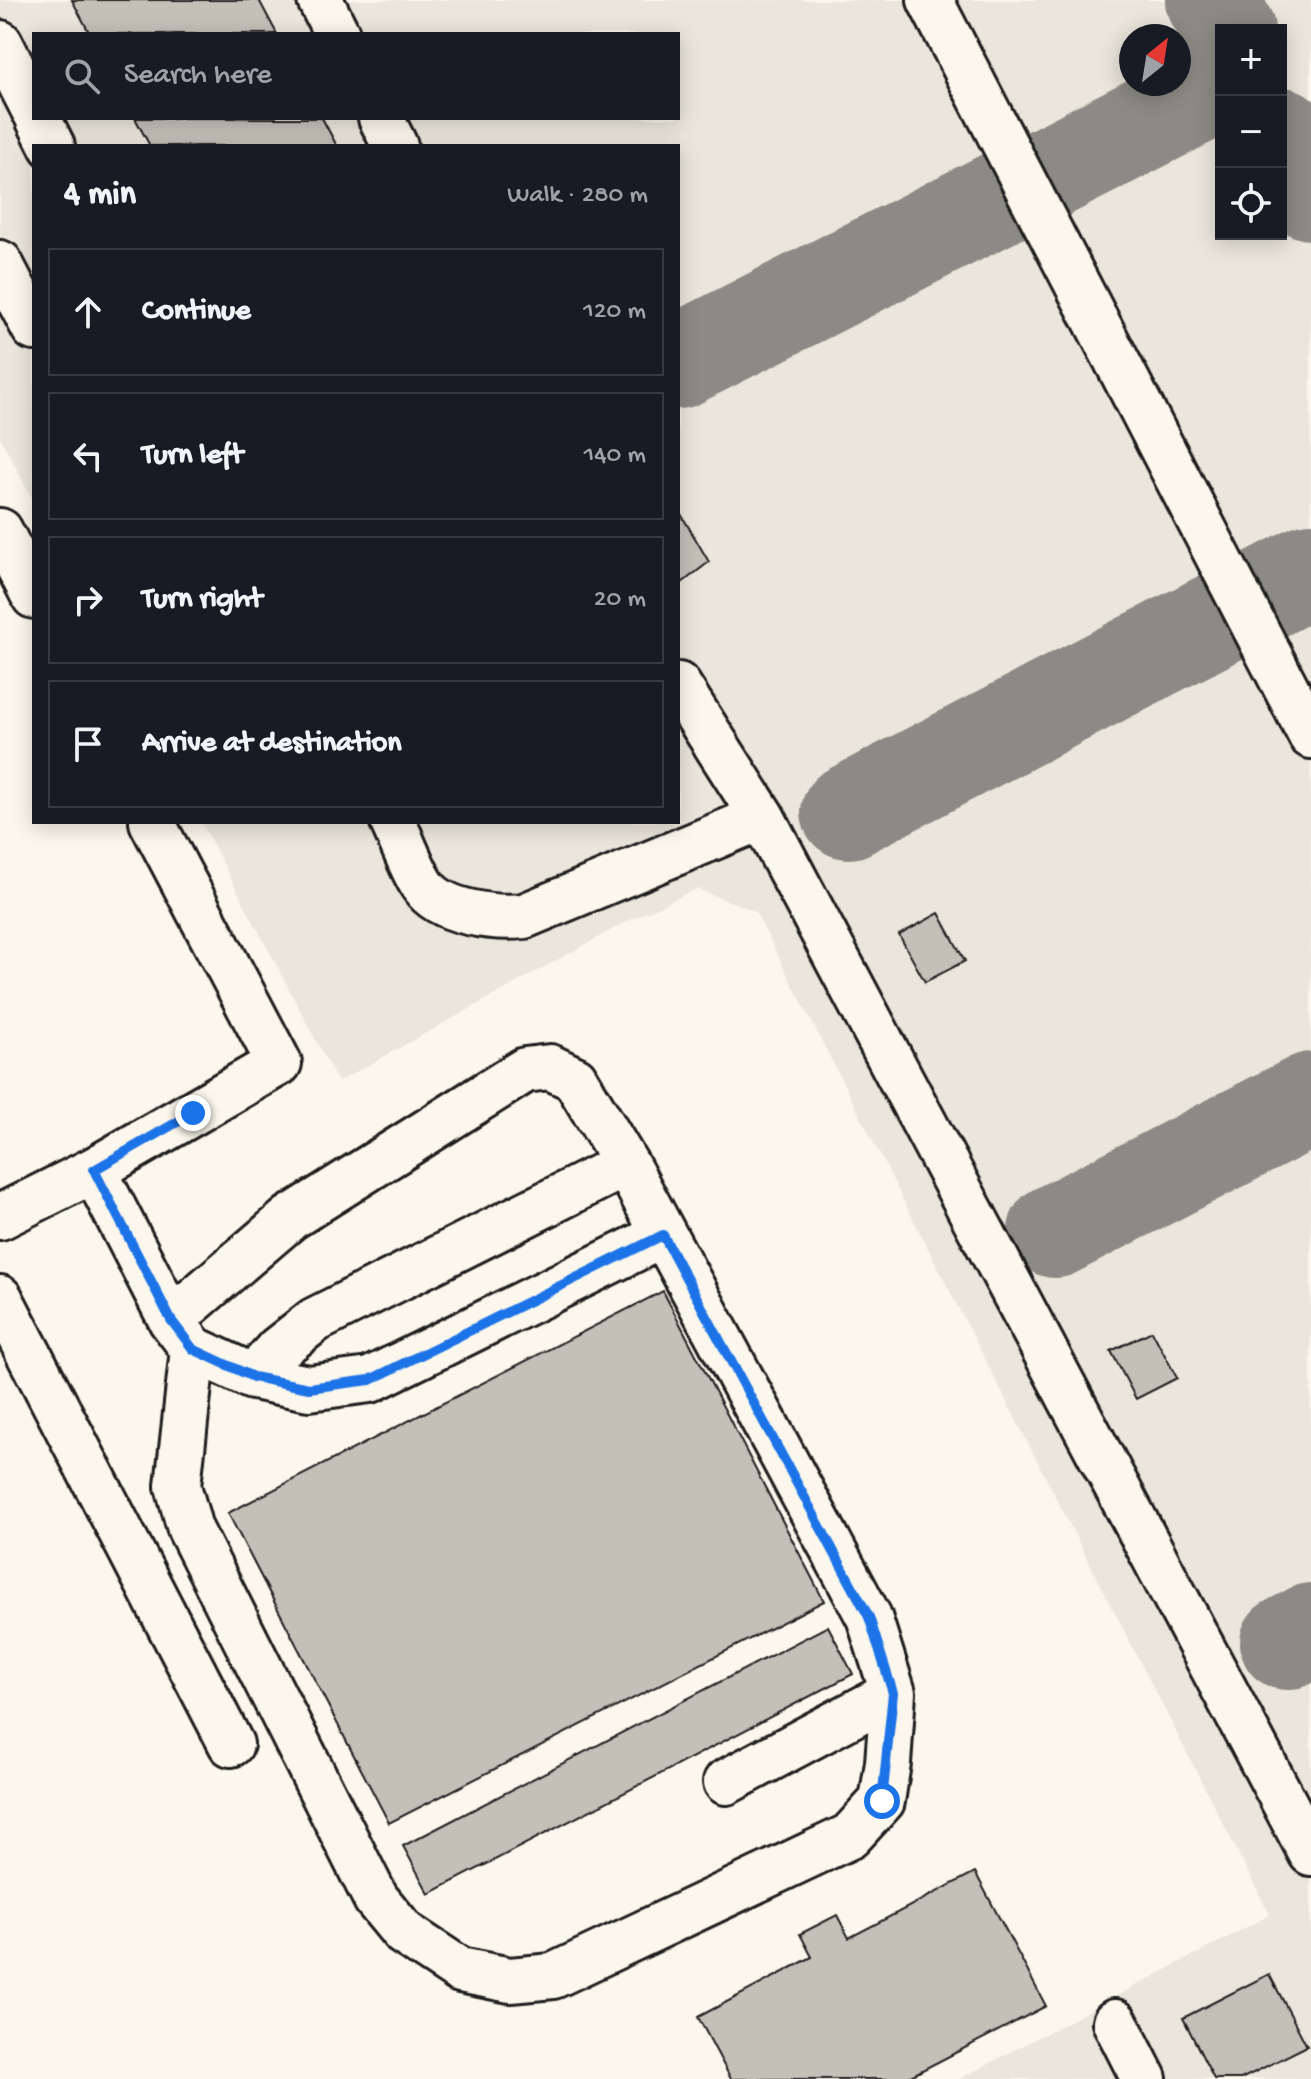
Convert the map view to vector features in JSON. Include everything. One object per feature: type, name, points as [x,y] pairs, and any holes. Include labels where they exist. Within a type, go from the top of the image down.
[{"type":"lane","points":[[320,0],[336,32]]},
{"type":"lane","points":[[930,0],[1311,736]]},
{"type":"lane","points":[[0,43],[32,106]]},
{"type":"lane","points":[[39,120],[51,144]]},
{"type":"lane","points":[[382,120],[394,144]]},
{"type":"lane","points":[[0,263],[32,324]]},
{"type":"lane","points":[[0,531],[32,592]]},
{"type":"lane","points":[[680,688],[762,817],[1311,1853]]},
{"type":"lane","points":[[394,824],[425,889],[461,910],[503,918],[524,916],[762,817]]},
{"type":"lane","points":[[0,1217],[94,1170],[279,1063],[153,824]]},
{"type":"lane","points":[[94,1170],[182,1335],[178,1486],[190,1529],[376,1899],[404,1933],[460,1970],[510,1980],[553,1976],[850,1836],[882,1801],[893,1693],[869,1617],[626,1164],[575,1079],[550,1067],[525,1070],[290,1218],[182,1335]]},
{"type":"lane","points":[[253,1377],[278,1349],[315,1320],[626,1164]]},
{"type":"lane","points":[[182,1335],[253,1377],[309,1388],[370,1380],[663,1235]]},
{"type":"lane","points":[[0,1298],[231,1744]]},
{"type":"lane","points":[[726,1782],[893,1693]]},
{"type":"lane","points":[[1115,2022],[1144,2079]]},
{"type":"shaded area","points":[[0,0],[1311,0],[1311,2079],[959,2079],[1270,1915],[755,911],[696,889],[626,922],[338,1082],[202,824],[680,824],[680,144],[32,144],[32,498],[0,437]]},
{"type":"building","points":[[72,0],[259,0],[276,32],[89,32]]},
{"type":"building","points":[[136,120],[323,120],[336,144],[149,144]]},
{"type":"building","points":[[680,512],[709,562],[680,584]]},
{"type":"building","points":[[939,913],[965,961],[925,982],[899,935]]},
{"type":"building","points":[[663,1291],[824,1601],[389,1823],[228,1513]]},
{"type":"building","points":[[1152,1331],[1177,1378],[1136,1399],[1111,1351]]},
{"type":"building","points":[[828,1626],[853,1674],[429,1894],[403,1846]]},
{"type":"building","points":[[975,1872],[1046,2006],[905,2079],[731,2079],[698,2017],[812,1957],[800,1934],[837,1915],[849,1938]]},
{"type":"building","points":[[1269,1974],[1307,2046],[1241,2079],[1214,2079],[1183,2018]]},
{"type":"taxiway","points":[[1212,0],[1225,24]]},
{"type":"taxiway","points":[[680,361],[1215,88]]},
{"type":"taxiway","points":[[1287,146],[1311,193]]},
{"type":"taxiway","points":[[848,812],[1311,570]]},
{"type":"taxiway","points":[[1055,1231],[1311,1099]]},
{"type":"taxiway","points":[[1287,1643],[1311,1630]]},
{"type":"route","points":[[193,1113],[94,1170],[171,1320],[193,1349],[253,1377],[309,1388],[370,1380],[663,1235],[869,1617],[893,1693],[882,1801]]}]
